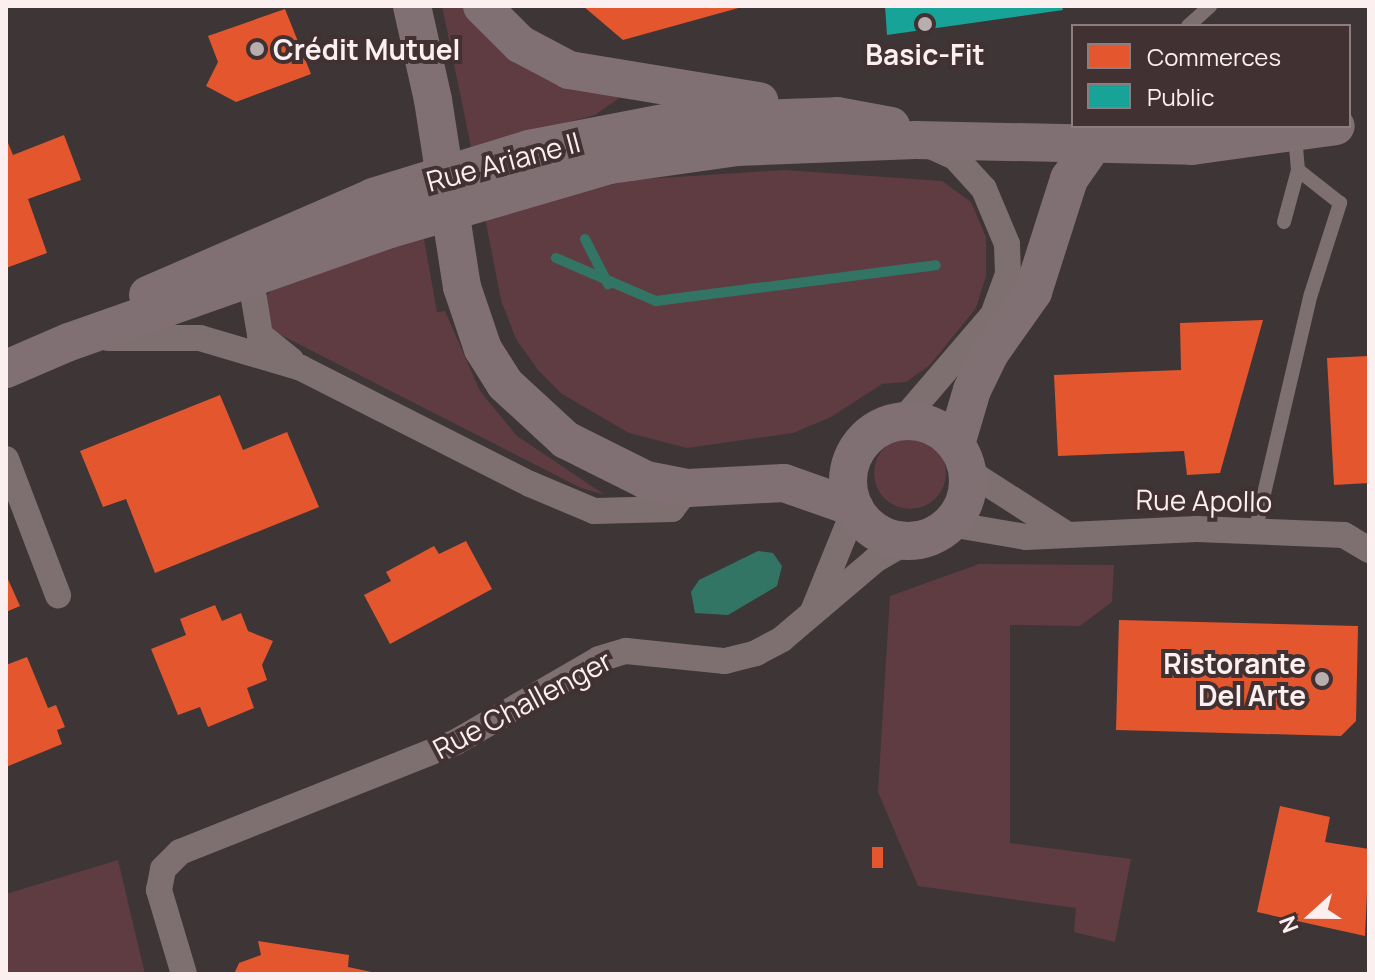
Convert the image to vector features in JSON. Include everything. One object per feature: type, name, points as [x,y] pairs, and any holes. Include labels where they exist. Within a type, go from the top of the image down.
[{"type":"main road","points":[[412,6],[433,100],[462,287],[483,349],[533,414],[604,461],[646,480],[688,488],[784,483],[855,508],[877,532],[908,541],[950,524],[967,490],[962,457],[972,390],[990,353],[1033,292],[1069,179],[1091,147]]},
{"type":"main road","points":[[482,6],[520,44],[569,70],[837,116]]},
{"type":"main road","name":"Rue Ariane II","points":[[69,342],[168,283],[373,197],[529,149],[669,122],[837,116],[968,140]]},
{"type":"main road","name":"Rue Ariane II","points":[[6,369],[69,342],[480,200],[610,165],[736,147],[915,140],[1091,147],[1191,136],[1297,153],[1333,128]]},
{"type":"main road","points":[[855,508],[848,480],[856,452],[875,431],[902,421],[932,426],[962,457]]},
{"type":"street","points":[[902,421],[993,315],[1008,274],[1007,244],[984,189],[955,157],[915,140]]},
{"type":"street","points":[[285,235],[251,281],[260,335],[301,368]]},
{"type":"street","points":[[69,342],[131,335],[200,338],[301,368],[530,484],[594,511],[672,509],[688,488]]},
{"type":"street","points":[[962,457],[1063,532]]},
{"type":"street","points":[[6,459],[58,595]]},
{"type":"street","points":[[812,616],[855,508]]},
{"type":"street","name":"Rue Apollo","points":[[950,524],[1026,537],[1063,532],[1344,535],[1369,550]]},
{"type":"street","name":"Rue Challenger","points":[[184,974],[159,890],[163,869],[180,852],[456,742],[599,659],[653,650],[725,661],[756,653],[812,616],[875,560],[908,541]]},
{"type":"lane","points":[[1190,24],[1210,6]]},
{"type":"lane","points":[[1284,222],[1297,153]]},
{"type":"lane","points":[[1255,532],[1311,294],[1340,203],[1297,153]]},
{"type":"shaded area","points":[[442,6],[466,6],[622,96],[595,115],[471,147]]},
{"type":"shaded area","points":[[785,170],[942,181],[971,202],[986,237],[986,276],[976,308],[930,365],[906,382],[882,384],[831,417],[793,433],[687,448],[629,433],[562,394],[538,370],[516,339],[501,300],[485,218],[630,180]]},
{"type":"shaded area","points":[[422,228],[437,312],[445,311],[480,391],[517,436],[605,495],[581,488],[273,331],[265,296],[280,284]]},
{"type":"shaded area","points":[[910,437],[930,443],[940,453],[946,473],[940,493],[930,503],[910,509],[890,503],[880,493],[874,473],[880,453],[890,443]]},
{"type":"shaded area","points":[[758,551],[773,553],[782,566],[777,586],[728,615],[695,613],[691,592],[699,580]]},
{"type":"shaded area","points":[[979,564],[1114,565],[1112,602],[1080,626],[1010,625],[1010,843],[1131,859],[1115,942],[1074,932],[1076,908],[918,886],[878,792],[890,596]]},
{"type":"shaded area","points":[[118,860],[145,974],[6,974],[6,894]]},
{"type":"building: Commerces","points":[[583,6],[742,6],[742,7],[623,40]]},
{"type":"building: Commerces","name":"Crédit Mutuel","points":[[285,9],[311,74],[236,102],[206,86],[218,62],[208,36]]},
{"type":"building: Commerces","points":[[64,135],[81,180],[28,199],[47,253],[6,268],[6,138],[13,155]]},
{"type":"building: Commerces","points":[[1263,320],[1220,473],[1187,475],[1184,451],[1058,456],[1054,375],[1181,370],[1180,323]]},
{"type":"building: Commerces","points":[[1369,356],[1369,483],[1334,485],[1327,358]]},
{"type":"building: Commerces","points":[[220,395],[243,450],[287,432],[319,507],[155,573],[126,499],[103,507],[80,451]]},
{"type":"building: Commerces","points":[[466,541],[492,589],[390,644],[364,595],[391,581],[386,572],[434,546],[439,554]]},
{"type":"building: Commerces","points":[[6,575],[20,606],[6,612]]},
{"type":"building: Commerces","points":[[215,605],[222,621],[241,613],[248,631],[273,641],[262,665],[267,680],[247,688],[254,708],[208,727],[200,707],[178,715],[151,649],[186,635],[180,619]]},
{"type":"building: Commerces","points":[[1119,620],[1358,626],[1356,721],[1341,736],[1116,730]]},
{"type":"building: Commerces","points":[[27,657],[48,708],[56,705],[65,727],[57,730],[62,744],[6,767],[6,665]]},
{"type":"building: Commerces","points":[[1280,806],[1330,817],[1325,842],[1369,849],[1365,936],[1257,912]]},
{"type":"building: Commerces","points":[[872,847],[883,847],[883,868],[872,868]]},
{"type":"building: Commerces","points":[[258,941],[349,955],[348,967],[381,974],[234,974],[239,963],[261,955]]},
{"type":"building: Public","name":"Basic-Fit","points":[[885,6],[1062,6],[1063,10],[887,35]]},
{"type":"waterway","points":[[585,239],[608,284]]},
{"type":"waterway","points":[[556,258],[656,301],[936,265]]},
{"type":"place","name":"Basic-Fit","points":[[925,24]]},
{"type":"place","name":"Crédit Mutuel","points":[[257,49]]},
{"type":"place","name":"Ristorante Del Arte","points":[[1322,679]]}]
